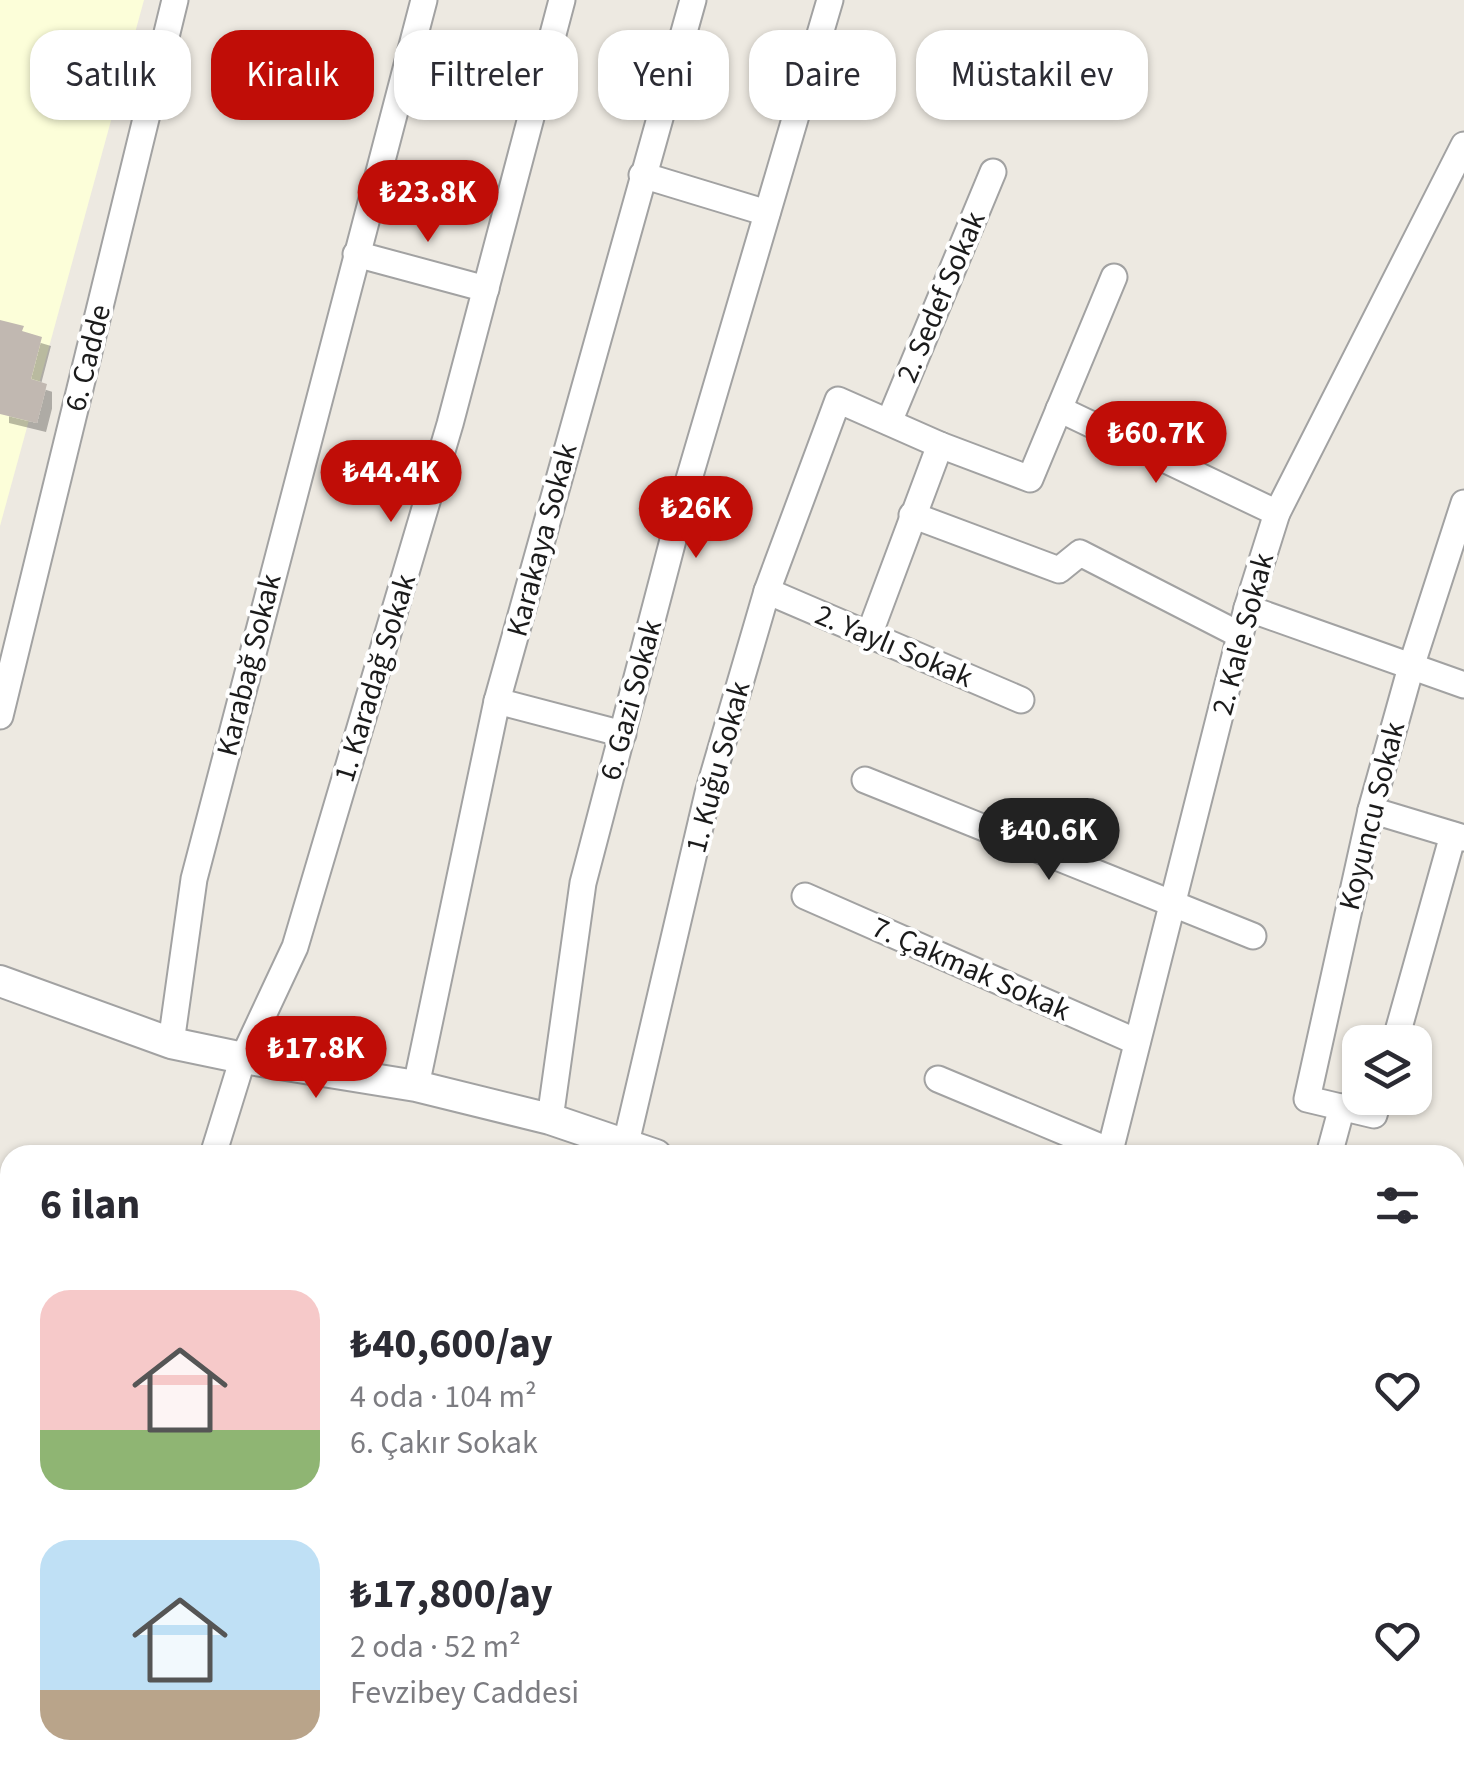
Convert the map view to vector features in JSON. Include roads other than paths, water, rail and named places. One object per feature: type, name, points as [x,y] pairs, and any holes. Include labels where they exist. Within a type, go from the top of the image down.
[{"type":"street","name":"6. Cadde","points":[[0,716],[175,0]]},
{"type":"street","name":"Karabağ Sokak","points":[[171,1043],[194,879],[424,0]]},
{"type":"street","name":"1. Karadağ Sokak","points":[[216,1145],[243,1058],[295,948],[450,424],[562,0]]},
{"type":"street","name":"Karakaya Sokak","points":[[416,1086],[498,701],[693,0]]},
{"type":"street","name":"6. Gazi Sokak","points":[[550,1119],[583,883],[689,479],[830,0]]},
{"type":"street","name":"2. Kale Sokak","points":[[1112,1145],[1247,608],[1276,513],[1464,145]]},
{"type":"street","name":"2. Sedef Sokak","points":[[889,422],[993,172]]},
{"type":"street","points":[[642,175],[767,213]]},
{"type":"street","points":[[356,254],[486,289]]},
{"type":"street","points":[[889,422],[1030,479],[1114,277]]},
{"type":"street","name":"1. Kuğu Sokak","points":[[626,1142],[708,793],[766,591],[838,400],[889,422]]},
{"type":"street","points":[[1059,409],[1276,513]]},
{"type":"street","points":[[869,635],[940,445]]},
{"type":"street","name":"Koyuncu Sokak","points":[[1342,1107],[1307,1099],[1371,810],[1411,667],[1455,560],[1464,503]]},
{"type":"street","points":[[912,515],[1059,570],[1080,553],[1240,635]]},
{"type":"street","name":"2. Yaylı Sokak","points":[[766,591],[1021,700]]},
{"type":"street","points":[[1247,608],[1464,684]]},
{"type":"street","points":[[498,701],[623,734]]},
{"type":"street","points":[[866,780],[1254,936]]},
{"type":"street","points":[[1371,810],[1459,836],[1400,1025]]},
{"type":"street","name":"7. Çakmak Sokak","points":[[806,896],[1138,1042]]},
{"type":"street","points":[[0,981],[171,1043],[416,1086],[550,1119],[633,1145]]},
{"type":"street","points":[[938,1078],[1092,1145]]},
{"type":"street","points":[[1332,1145],[1342,1107]]}]
